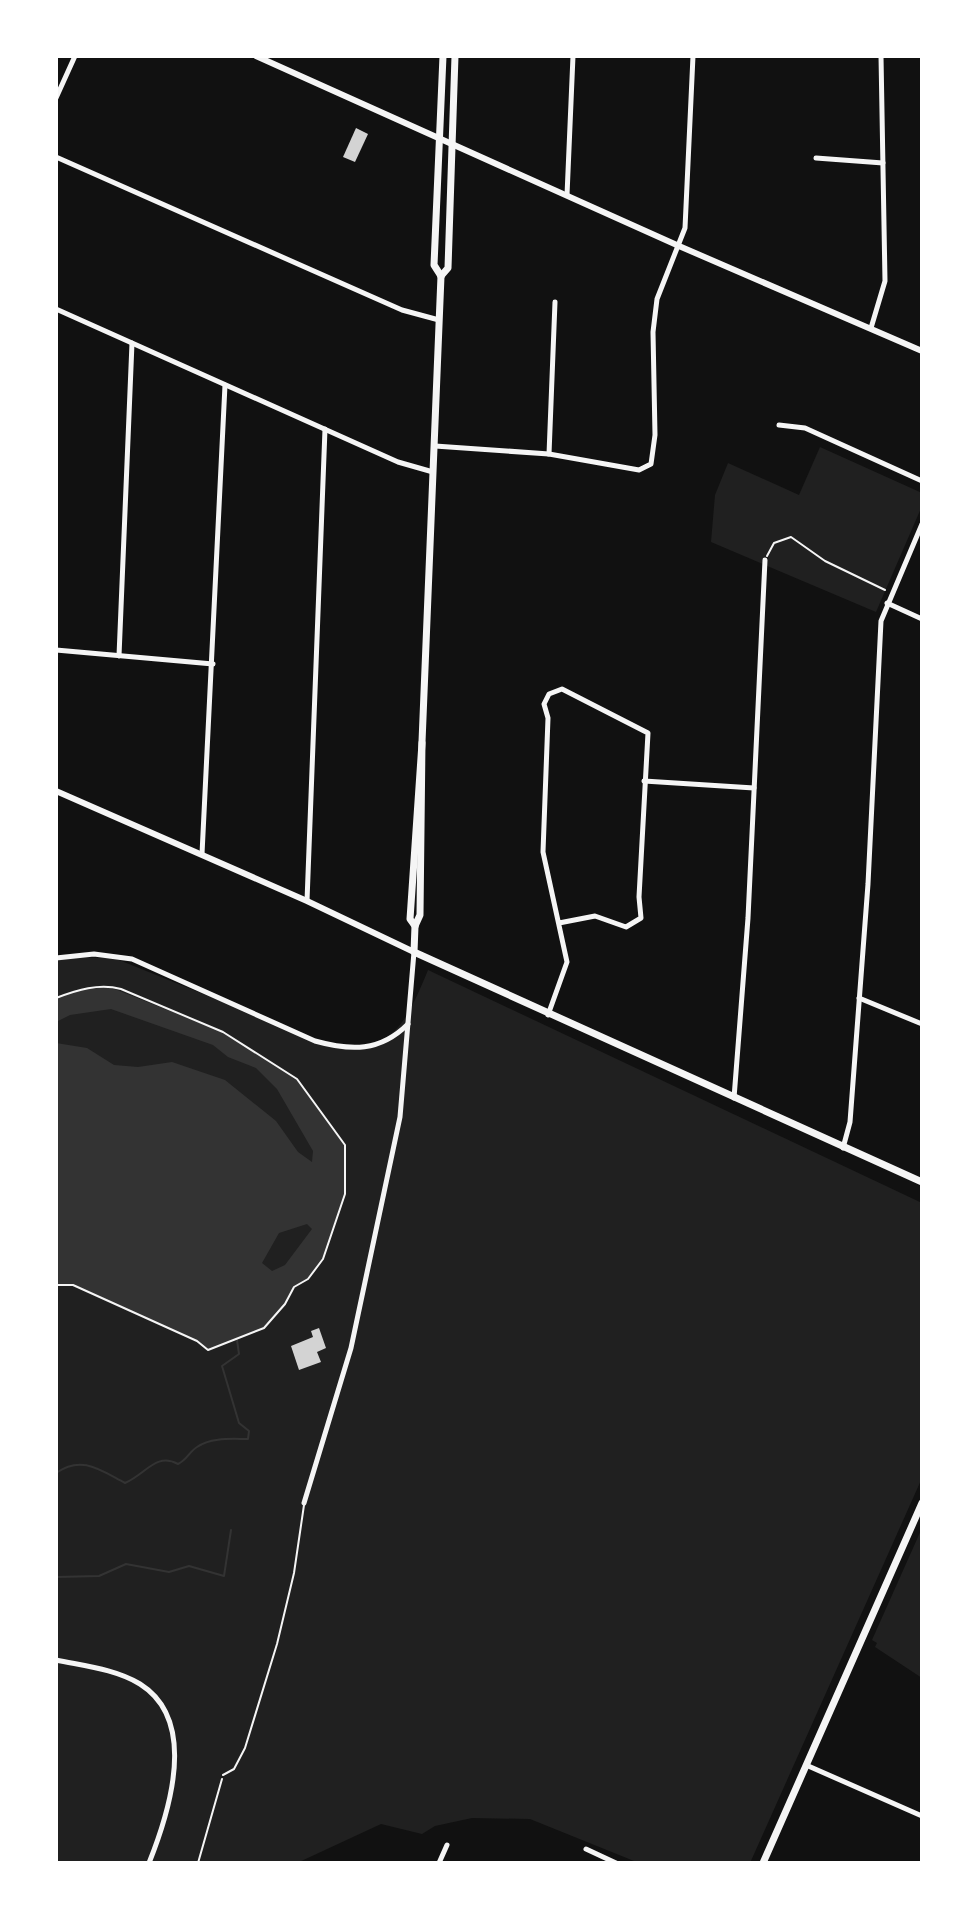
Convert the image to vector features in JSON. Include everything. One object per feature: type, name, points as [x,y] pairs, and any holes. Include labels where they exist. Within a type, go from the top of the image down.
[{"type":"main road","points":[[443,56],[434,265],[441,276],[422,742],[420,915],[415,926],[414,952],[922,1182]]},
{"type":"main road","points":[[441,276],[448,268],[455,56]]},
{"type":"main road","points":[[763,1863],[922,1503]]},
{"type":"street","points":[[56,98],[75,56]]},
{"type":"street","points":[[256,56],[679,246],[922,351]]},
{"type":"street","points":[[567,195],[573,56]]},
{"type":"street","points":[[435,446],[549,454],[639,470],[651,464],[655,435],[653,332],[657,299],[685,228],[693,56]]},
{"type":"street","points":[[871,328],[885,281],[881,56]]},
{"type":"street","points":[[56,157],[402,310],[439,320]]},
{"type":"street","points":[[816,158],[883,163]]},
{"type":"street","points":[[549,454],[555,302]]},
{"type":"street","points":[[56,309],[398,462],[434,472]]},
{"type":"street","points":[[119,656],[129,355],[132,343]]},
{"type":"street","points":[[202,854],[225,385]]},
{"type":"street","points":[[779,425],[805,428],[922,481]]},
{"type":"street","points":[[307,901],[325,429]]},
{"type":"street","points":[[843,1148],[850,1122],[859,998],[880,627],[891,593],[922,524]]},
{"type":"street","points":[[734,1098],[742,1018],[765,560]]},
{"type":"street","points":[[887,603],[922,619]]},
{"type":"street","points":[[56,650],[213,664]]},
{"type":"street","points":[[548,1015],[567,962],[543,852],[548,718],[544,704],[549,694],[564,689],[576,699],[645,728],[649,738],[644,781],[641,918],[626,927],[595,916],[559,923]]},
{"type":"street","points":[[644,781],[754,788]]},
{"type":"street","points":[[56,791],[307,901],[414,952],[402,1102],[356,1326],[304,1503]]},
{"type":"street","points":[[56,958],[94,954],[132,959],[315,1041],[345,1050],[384,1043],[409,1023]]},
{"type":"street","points":[[859,998],[922,1024]]},
{"type":"street","points":[[56,1660],[131,1679],[150,1691],[162,1707],[172,1739],[175,1782],[149,1863]]},
{"type":"street","points":[[806,1765],[922,1816]]},
{"type":"street","points":[[439,1863],[447,1845]]},
{"type":"street","points":[[586,1849],[602,1860],[616,1863]]},
{"type":"lane","points":[[223,1775],[234,1769],[245,1748],[283,1625],[304,1503]]},
{"type":"path","points":[[765,560],[774,543],[791,537],[825,561],[891,593]]},
{"type":"path","points":[[56,998],[76,990],[107,986],[121,989],[223,1032],[297,1079],[345,1145],[345,1194],[323,1259],[308,1279],[294,1287],[285,1304],[264,1328],[208,1350],[197,1341],[73,1285],[56,1285]]},
{"type":"path","points":[[198,1863],[223,1775]]},
{"type":"shaded area","points":[[820,447],[922,493],[922,506],[876,612],[711,542],[715,495],[728,463],[799,495]]},
{"type":"shaded area","points":[[114,958],[315,1039],[360,1046],[390,1035],[401,1024],[428,970],[922,1203],[922,1478],[750,1863],[639,1863],[530,1819],[472,1818],[435,1826],[422,1834],[381,1824],[297,1863],[56,1863],[56,959]]},
{"type":"shaded area","points":[[107,986],[223,1032],[297,1079],[345,1145],[345,1194],[323,1259],[308,1279],[294,1287],[285,1304],[264,1328],[208,1350],[197,1341],[74,1285],[56,1285],[56,1043],[87,1048],[114,1065],[138,1067],[172,1062],[225,1080],[276,1121],[298,1152],[312,1162],[313,1151],[277,1089],[256,1068],[228,1057],[213,1045],[111,1009],[70,1015],[56,1022],[56,998],[76,990]],"holes":[[[307,1224],[312,1229],[285,1265],[272,1271],[262,1263],[279,1233]]]},
{"type":"shaded area","points":[[922,1528],[922,1678],[875,1647],[877,1643],[872,1640]]},
{"type":"building","points":[[356,128],[368,134],[355,162],[343,157]]},
{"type":"building","points":[[319,1328],[326,1348],[317,1352],[321,1362],[299,1370],[291,1346],[313,1337],[311,1331]]},
{"type":"waterway","points":[[56,1473],[74,1465],[91,1466],[125,1483],[157,1462],[178,1464],[203,1444],[222,1439],[248,1439],[249,1431],[239,1423],[222,1366],[239,1354],[237,1340]]},
{"type":"waterway","points":[[56,1577],[99,1576],[126,1564],[169,1572],[189,1566],[224,1576],[231,1530]]}]
